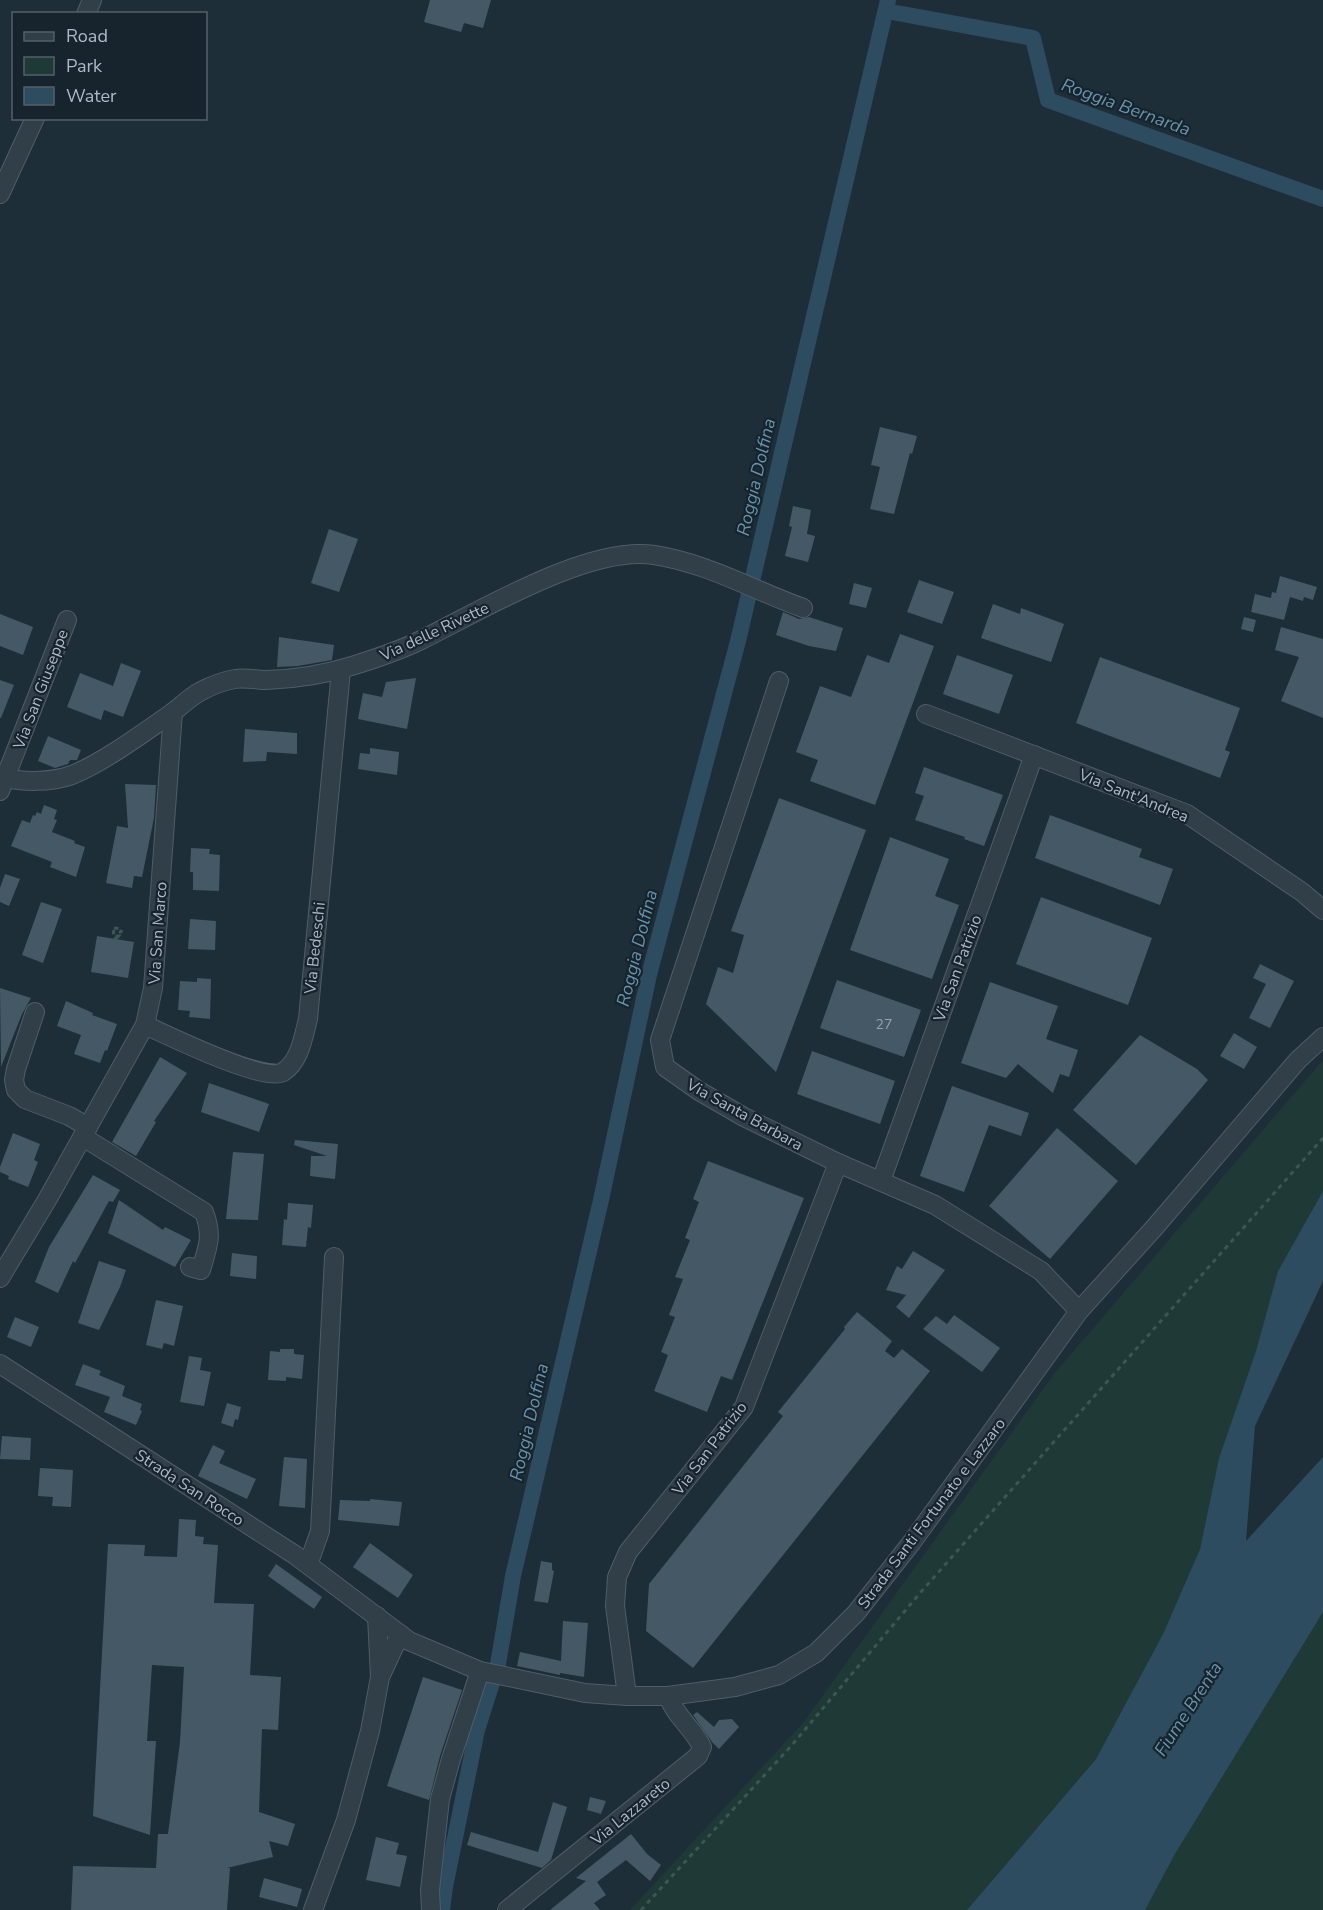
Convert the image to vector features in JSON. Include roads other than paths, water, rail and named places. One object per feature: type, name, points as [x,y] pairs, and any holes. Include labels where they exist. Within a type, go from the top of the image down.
[{"type":"street","points":[[0,194],[34,120]]},
{"type":"street","name":"Via delle Rivette","points":[[2,782],[49,780],[71,775],[113,752],[197,693],[214,685],[236,679],[267,680],[342,670],[418,642],[537,583],[588,563],[625,555],[652,555],[680,560],[710,569],[768,596],[803,608]]},
{"type":"street","name":"Via San Giuseppe","points":[[2,782],[67,620]]},
{"type":"street","name":"Via Bedeschi","points":[[145,1025],[266,1074],[281,1074],[292,1064],[299,1053],[308,1019],[342,670]]},
{"type":"street","name":"Via Santa Barbara","points":[[779,681],[660,1040],[665,1067],[744,1117],[838,1163],[934,1205],[1041,1271],[1079,1311]]},
{"type":"street","name":"Via San Marco","points":[[0,1278],[145,1025],[153,988],[173,712]]},
{"type":"street","name":"Via Sant'Andrea","points":[[926,714],[1187,814],[1302,892],[1323,910]]},
{"type":"street","name":"Via San Patrizio","points":[[880,1180],[1034,755]]},
{"type":"street","points":[[35,1012],[16,1069],[14,1080],[16,1090],[25,1099],[69,1116],[85,1132],[204,1212],[210,1229],[208,1246],[201,1270],[190,1267]]},
{"type":"street","name":"Strada Santi Fortunato e Lazzaro","points":[[376,1616],[409,1641],[484,1671],[585,1693],[668,1696],[735,1687],[779,1675],[816,1653],[856,1613],[912,1542],[1079,1311],[1155,1227],[1298,1060],[1323,1037]]},
{"type":"street","name":"Via San Patrizio","points":[[627,1696],[615,1606],[617,1577],[628,1552],[744,1407],[838,1163]]},
{"type":"street","points":[[308,1565],[320,1531],[334,1257]]},
{"type":"street","name":"Strada San Rocco","points":[[0,1364],[234,1515],[308,1565],[376,1616]]},
{"type":"street","points":[[313,1910],[346,1820],[370,1731],[380,1677],[376,1616]]},
{"type":"street","points":[[380,1677],[400,1634]]},
{"type":"street","points":[[431,1910],[430,1890],[440,1799],[451,1759],[484,1671]]},
{"type":"street","name":"Via Lazzareto","points":[[507,1910],[698,1756],[702,1747],[696,1734],[672,1707],[668,1696]]},
{"type":"water","name":"Fiume Brenta","points":[[1323,1191],[1323,1281],[1255,1426],[1246,1541],[1323,1457],[1323,1612],[1175,1854],[1145,1910],[967,1910],[1096,1759],[1163,1634],[1200,1549],[1219,1458],[1256,1351],[1278,1271]]},
{"type":"waterway","name":"Roggia Dolfina","points":[[442,1910],[477,1730],[498,1664],[513,1576],[601,1200],[649,975],[738,641],[888,0]]},
{"type":"waterway","name":"Roggia Bernarda","points":[[886,11],[1033,38],[1048,100],[1323,199]]}]
